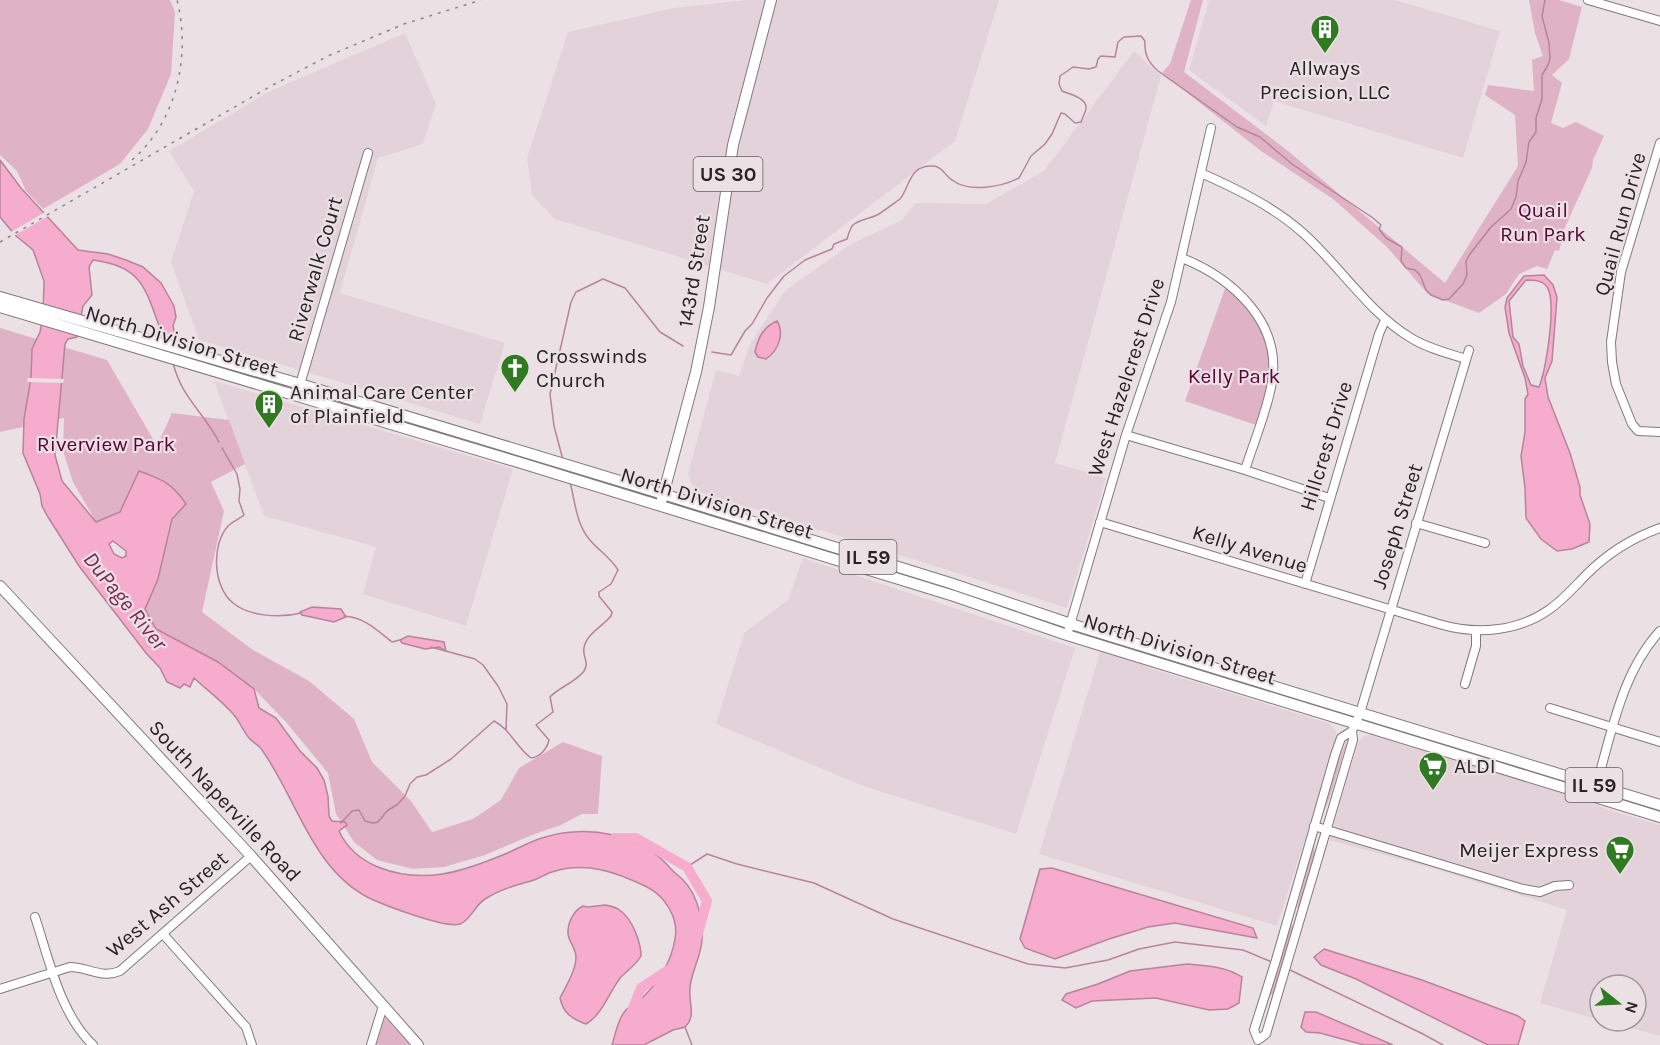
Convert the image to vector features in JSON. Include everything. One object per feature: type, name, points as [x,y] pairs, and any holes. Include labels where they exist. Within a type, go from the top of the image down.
[{"type":"main road","name":"143rd Street","points":[[660,506],[700,355],[734,145],[744,100],[772,2]]},
{"type":"main road","name":"North Division Street","points":[[0,297],[34,312],[96,330],[158,343],[300,384],[482,445],[561,475],[954,596],[1360,713],[1594,792],[1660,817]]},
{"type":"main road","name":"North Division Street","points":[[0,308],[34,312]]},
{"type":"main road","name":"North Division Street","points":[[96,330],[165,356],[296,395],[482,445],[558,462],[950,583],[1069,630],[1353,727],[1594,792],[1660,805]]},
{"type":"main road","name":"South Naperville Road","points":[[0,586],[251,856],[418,1045]]},
{"type":"street","points":[[1588,0],[1660,21]]},
{"type":"street","name":"West Hazelcrest Drive","points":[[1069,630],[1126,435],[1171,302],[1211,128]]},
{"type":"street","name":"Quail Run Drive","points":[[1660,143],[1621,272],[1611,342],[1616,384],[1632,424],[1638,431],[1660,432]]},
{"type":"street","name":"Riverwalk Court","points":[[296,395],[368,153]]},
{"type":"street","points":[[1201,173],[1259,202],[1301,231],[1385,320],[1411,339],[1435,350],[1466,359]]},
{"type":"street","points":[[1182,258],[1214,274],[1238,291],[1252,306],[1269,343],[1272,380],[1245,470]]},
{"type":"street","name":"Hillcrest Drive","points":[[1305,584],[1329,498],[1385,320]]},
{"type":"street","name":"Joseph Street","points":[[1353,727],[1360,713],[1469,350]]},
{"type":"street","points":[[1126,435],[1245,470],[1329,498]]},
{"type":"street","name":"Kelly Avenue","points":[[1100,522],[1460,630],[1476,632]]},
{"type":"street","points":[[1416,523],[1485,543]]},
{"type":"street","points":[[1465,684],[1476,646],[1476,632],[1506,627],[1529,620],[1549,610],[1620,546],[1639,535],[1660,528]]},
{"type":"street","points":[[1594,792],[1634,666],[1660,631]]},
{"type":"street","points":[[1550,708],[1660,742]]},
{"type":"street","points":[[1353,727],[1353,740],[1266,1034],[1258,1040],[1254,1030],[1314,826],[1341,738],[1353,727]]},
{"type":"street","points":[[1314,826],[1523,889],[1540,892],[1555,886],[1569,885]]},
{"type":"street","name":"West Ash Street","points":[[0,989],[76,967],[98,974],[115,973],[251,856]]},
{"type":"street","points":[[1289,915],[1300,918]]},
{"type":"street","points":[[35,917],[71,1018],[76,1027],[93,1045]]},
{"type":"street","points":[[163,934],[246,1027],[252,1045]]},
{"type":"street","points":[[371,1045],[383,1006]]},
{"type":"shaded area","points":[[746,0],[999,0],[955,141],[767,284],[555,219],[532,195],[527,158],[568,32],[674,8]]},
{"type":"shaded area","points":[[1209,0],[1395,0],[1500,31],[1463,158],[1274,101],[1266,126],[1189,70]]},
{"type":"shaded area","points":[[405,33],[436,104],[423,144],[378,158],[340,293],[505,343],[480,424],[199,340],[171,262],[194,191],[169,151],[268,92]]},
{"type":"shaded area","points":[[1134,51],[1161,76],[1055,463],[1106,478],[1067,608],[700,492],[691,483],[688,474],[716,370],[739,376],[750,344],[785,291],[851,244],[902,220],[916,203],[986,204],[1044,171]]},
{"type":"shaded area","points":[[214,381],[513,469],[466,626],[363,594],[376,547],[264,516]]},
{"type":"shaded area","points":[[803,558],[1075,648],[1016,834],[863,786],[716,724],[744,633],[788,600]]},
{"type":"shaded area","points":[[1101,649],[1156,670],[1328,723],[1336,731],[1337,740],[1277,926],[1039,854]]},
{"type":"shaded area","points":[[1376,734],[1660,825],[1660,1036],[1648,1033],[1648,973],[1588,973],[1588,1017],[1540,1003],[1567,910],[1432,868],[1329,840],[1358,743],[1363,737]]},
{"type":"green space","points":[[0,0],[170,0],[175,12],[171,74],[148,129],[120,164],[43,209],[26,191],[17,171],[0,155]]},
{"type":"green space","name":"Quail Run Park","points":[[1191,0],[1203,0],[1184,72],[1288,151],[1445,283],[1518,166],[1515,115],[1485,95],[1488,85],[1534,91],[1532,60],[1543,56],[1535,33],[1529,0],[1559,0],[1582,7],[1569,59],[1552,75],[1562,83],[1551,123],[1563,128],[1576,122],[1604,136],[1561,236],[1563,237],[1559,251],[1555,250],[1547,269],[1537,266],[1519,274],[1506,294],[1479,313],[1428,294],[1387,247],[1333,199],[1261,151],[1162,73],[1170,64]]},
{"type":"green space","name":"Kelly Park","points":[[1227,283],[1252,306],[1269,343],[1272,380],[1259,426],[1185,401]]},
{"type":"green space","name":"Riverview Park","points":[[0,328],[107,360],[157,446],[172,413],[229,420],[245,464],[211,482],[224,511],[202,612],[253,650],[309,681],[354,719],[372,762],[411,801],[432,832],[473,819],[501,800],[519,768],[563,742],[602,756],[598,814],[582,814],[561,825],[485,855],[444,867],[413,869],[377,860],[354,842],[336,814],[328,773],[286,722],[254,689],[207,657],[156,629],[145,609],[172,519],[185,504],[176,491],[160,478],[139,472],[120,512],[96,522],[73,482],[63,451],[64,418],[0,432]]},
{"type":"green space","points":[[1348,738],[1330,797],[1324,812],[1337,764]]},
{"type":"green space","points":[[1314,843],[1315,860],[1300,907],[1297,908]]},
{"type":"green space","points":[[1290,925],[1294,929],[1275,993],[1271,995],[1269,993]]},
{"type":"green space","points":[[385,1017],[410,1045],[376,1045]]},
{"type":"water","points":[[0,160],[21,188],[78,250],[108,254],[143,267],[161,283],[174,306],[176,317],[173,326],[177,343],[159,337],[157,334],[159,326],[149,300],[138,280],[131,273],[121,267],[93,260],[89,267],[92,295],[83,306],[77,337],[68,339],[65,344],[55,455],[62,481],[96,522],[120,512],[139,471],[166,483],[186,504],[172,519],[158,579],[145,609],[156,629],[218,662],[254,689],[259,708],[276,718],[300,751],[317,768],[324,780],[328,796],[329,816],[332,821],[345,822],[347,825],[339,831],[346,843],[360,857],[378,867],[411,875],[442,874],[473,866],[542,838],[577,832],[595,832],[629,840],[659,857],[689,887],[700,916],[701,946],[691,982],[691,1018],[685,1027],[673,1030],[644,1045],[612,1045],[623,1014],[656,982],[665,969],[673,947],[676,931],[673,916],[665,902],[654,891],[601,870],[565,869],[496,893],[482,902],[464,922],[453,925],[401,911],[369,898],[349,885],[333,870],[307,831],[262,750],[249,738],[229,710],[194,678],[190,687],[184,684],[180,688],[167,682],[160,668],[79,566],[42,506],[40,494],[23,453],[24,419],[31,378],[32,349],[40,332],[43,316],[44,281],[33,250],[15,235],[0,217]],"holes":[[[113,541],[126,551],[126,556],[122,558],[114,554],[109,544]]]},
{"type":"water","points":[[1544,275],[1553,285],[1557,297],[1552,361],[1545,378],[1548,397],[1570,453],[1590,524],[1589,542],[1572,549],[1557,551],[1541,539],[1526,518],[1521,456],[1525,432],[1525,399],[1528,394],[1525,378],[1509,333],[1505,307],[1507,298],[1524,276]],"holes":[[[1526,280],[1543,283],[1550,295],[1551,321],[1539,387],[1531,385],[1523,366],[1519,344],[1513,337],[1509,301]]]},
{"type":"water","points":[[777,321],[780,337],[777,347],[766,359],[758,357],[755,352],[760,338],[768,326]]},
{"type":"water","points":[[312,607],[341,609],[346,617],[334,622],[302,615],[300,612]]},
{"type":"water","points":[[408,636],[444,642],[446,651],[439,647],[425,649],[402,643],[400,640]]},
{"type":"water","points":[[1052,868],[1253,928],[1257,938],[1175,923],[1148,927],[1055,959],[1025,948],[1020,939],[1040,869]]},
{"type":"water","points":[[605,905],[618,909],[630,921],[638,939],[641,956],[621,977],[597,1015],[586,1024],[569,1015],[563,1008],[560,998],[576,962],[576,954],[568,929],[571,919],[579,908]]},
{"type":"water","points":[[1324,949],[1422,980],[1518,1016],[1525,1021],[1518,1045],[1488,1045],[1356,979],[1321,965],[1314,957]]},
{"type":"water","points":[[1187,964],[1222,969],[1242,977],[1239,1003],[1228,1009],[1209,1010],[1156,998],[1092,1001],[1076,1008],[1062,1000],[1066,994],[1130,971]]},
{"type":"water","points":[[1305,1012],[1316,1012],[1393,1045],[1364,1045],[1320,1033],[1306,1032],[1301,1027]]},
{"type":"pier","points":[[47,211],[50,215],[12,237],[9,233]]},
{"type":"pier","points":[[28,378],[64,379],[63,383],[27,382]]},
{"type":"waterway","points":[[712,352],[731,355],[767,298],[784,276],[805,260],[832,249],[834,244],[847,239],[852,226],[861,220],[877,215],[900,199],[911,177],[920,169],[934,166],[959,184],[976,187],[994,186],[1019,178],[1031,156],[1045,144],[1052,134],[1061,113],[1075,123],[1081,122],[1085,113],[1084,102],[1062,91],[1059,84],[1060,76],[1073,67],[1089,69],[1096,67],[1101,56],[1115,57],[1118,42],[1124,37],[1141,36],[1145,41],[1147,58],[1158,71],[1237,127],[1260,137],[1292,164],[1373,218],[1381,225],[1379,229],[1386,238],[1402,247],[1401,261],[1406,268],[1415,270],[1420,275],[1426,290],[1443,300],[1449,299],[1463,284],[1467,275],[1466,261],[1470,254],[1491,227],[1511,209],[1516,197],[1529,142],[1536,132],[1536,118],[1542,99],[1542,75],[1550,59],[1549,43],[1542,16],[1545,0]]},
{"type":"waterway","points":[[563,460],[554,426],[550,394],[571,302],[576,292],[603,279],[625,288],[660,332],[683,346]]},
{"type":"waterway","points":[[173,363],[182,386],[219,442]]},
{"type":"waterway","points":[[222,448],[237,474],[240,489],[239,501],[244,515],[228,526],[219,544],[217,566],[221,587],[233,603],[257,614],[284,616],[301,613]]},
{"type":"waterway","points":[[341,823],[352,811],[359,810],[365,821],[378,822],[405,796],[410,784],[417,777],[426,775],[451,759],[494,721],[500,724],[531,758],[545,749],[549,740],[536,725],[553,712],[550,697],[584,671],[585,643],[591,634],[611,616],[612,612],[599,596],[599,592],[611,584],[618,570],[585,533],[579,519],[570,482]]},
{"type":"waterway","points":[[344,616],[364,622],[392,642],[400,640]]},
{"type":"waterway","points":[[431,647],[475,659],[483,665],[507,704],[506,730]]},
{"type":"waterway","name":"DuPage River","points":[[615,838],[636,838],[687,867],[707,901],[697,937]]},
{"type":"waterway","points":[[687,867],[707,854],[737,864],[814,883],[893,919],[1028,964],[1065,968],[1108,960],[1139,949],[1175,942],[1243,950],[1272,962]]},
{"type":"waterway","name":"DuPage River","points":[[630,1016],[641,988],[670,969]]},
{"type":"waterway","points":[[1290,970],[1443,1045]]},
{"type":"waterway","points":[[685,1027],[692,1045]]},
{"type":"railway","points":[[132,160],[160,126],[177,86],[182,43],[177,0]]},
{"type":"railway","points":[[0,242],[271,86],[328,56],[404,24],[481,0]]},
{"type":"place","name":"Allways Precision, LLC","points":[[1325,54]]},
{"type":"place","name":"Crosswinds Church","points":[[515,394]]},
{"type":"place","name":"Animal Care Center of Plainfield","points":[[269,430]]},
{"type":"place","name":"ALDI","points":[[1433,792]]},
{"type":"place","name":"Meijer Express","points":[[1620,876]]}]
